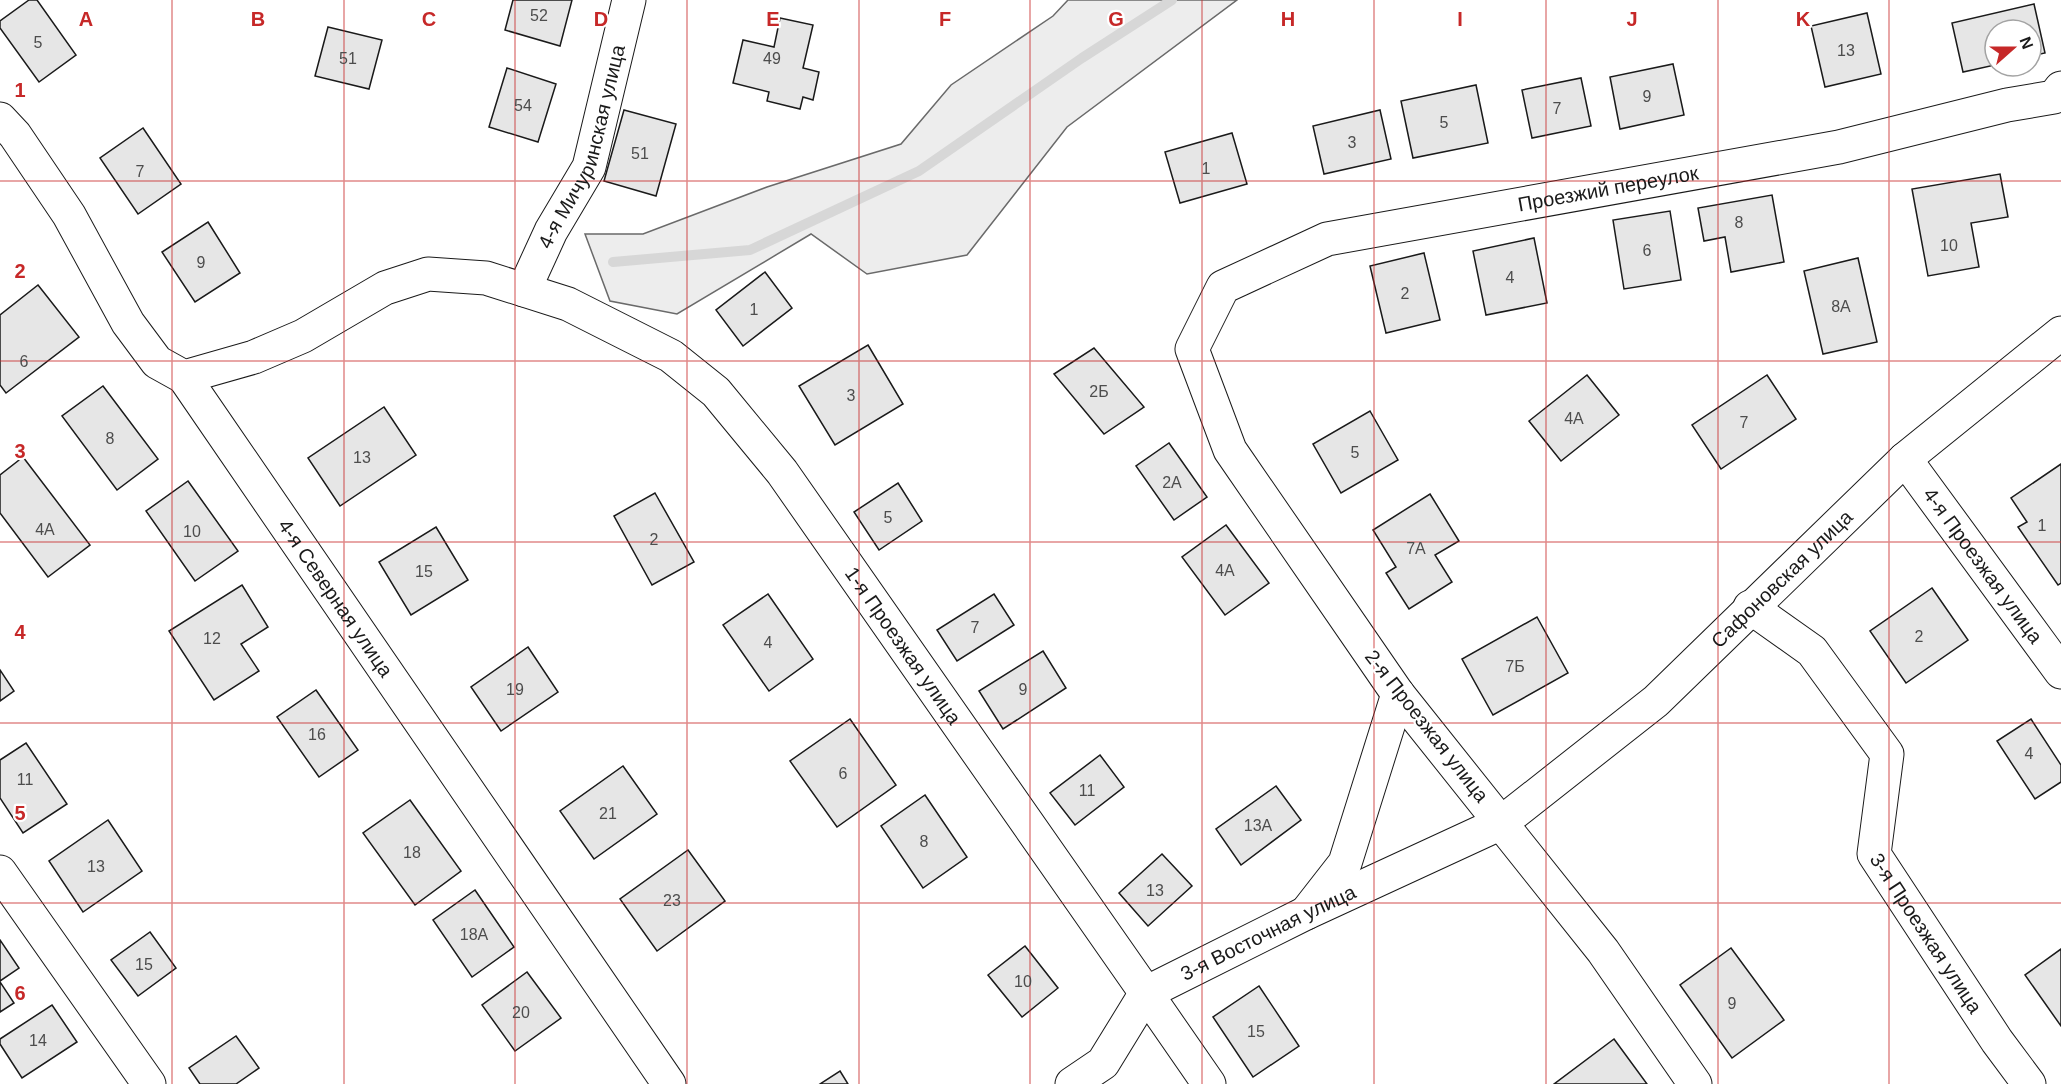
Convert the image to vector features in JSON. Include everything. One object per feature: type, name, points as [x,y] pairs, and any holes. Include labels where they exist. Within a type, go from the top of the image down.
[{"type":"street","name":"4-я Мичуринская улица","points":[[524,290],[551,231],[589,167],[629,0]]},
{"type":"street","name":"Проезжий переулок","points":[[1192,349],[1222,287],[1327,239],[1839,147],[2007,105],[2059,96]]},
{"type":"street","name":"4-я Северная улица","points":[[0,119],[15,135],[69,215],[128,324],[157,362],[184,377],[669,1084]]},
{"type":"street","name":"1-я Проезжая улица","points":[[184,377],[254,357],[303,336],[385,288],[428,274],[486,278],[568,304],[671,356],[716,392],[782,472],[1209,1084]]},
{"type":"street","name":"Сафоновская улица","points":[[1501,823],[1656,700],[1905,459],[2061,333]]},
{"type":"street","name":"2-я Проезжая улица","points":[[1192,349],[1230,450],[1398,694],[1603,951],[1695,1084]]},
{"type":"street","name":"4-я Проезжая улица","points":[[1905,459],[2061,672]]},
{"type":"street","name":"3-я Проезжая улица","points":[[1750,608],[1812,651],[1887,754],[1874,854],[1997,1041],[2029,1084]]},
{"type":"street","points":[[1306,913],[1345,863],[1398,694]]},
{"type":"street","name":"3-я Восточная улица","points":[[1146,993],[1306,913],[1501,823]]},
{"type":"street","points":[[0,872],[149,1084]]},
{"type":"street","points":[[1072,1084],[1103,1063],[1146,993]]},
{"type":"shaded area","points":[[1068,0],[1237,0],[1067,127],[967,255],[867,274],[811,234],[677,314],[610,301],[585,234],[643,234],[767,187],[901,144],[951,85],[1053,16]]},
{"type":"building","points":[[29,0],[37,0],[76,55],[39,82],[0,28],[0,21]]},
{"type":"building","points":[[513,0],[572,0],[560,46],[505,30]]},
{"type":"building","points":[[2034,4],[2037,18],[1983,18],[1983,68],[1963,72],[1952,23]]},
{"type":"building","points":[[1867,13],[1881,74],[1825,87],[1811,26]]},
{"type":"building","points":[[780,18],[813,25],[803,68],[819,72],[813,100],[803,97],[800,109],[767,101],[769,92],[733,83],[743,40],[774,47]]},
{"type":"building","points":[[328,27],[382,40],[369,89],[315,76]]},
{"type":"building","points":[[1673,64],[1684,115],[1620,129],[1610,77]]},
{"type":"building","points":[[507,68],[556,84],[538,142],[489,127]]},
{"type":"building","points":[[1581,78],[1591,126],[1532,138],[1522,90]]},
{"type":"building","points":[[1476,85],[1488,143],[1413,158],[1401,101]]},
{"type":"building","points":[[624,110],[676,124],[656,196],[604,181]]},
{"type":"building","points":[[1380,110],[1391,159],[1324,174],[1313,126]]},
{"type":"building","points":[[143,128],[181,184],[138,214],[100,158]]},
{"type":"building","points":[[1232,133],[1247,184],[1180,203],[1165,152]]},
{"type":"building","points":[[2000,174],[2008,217],[1971,223],[1979,267],[1928,276],[1912,189]]},
{"type":"building","points":[[1772,195],[1784,262],[1731,272],[1725,237],[1704,241],[1698,208]]},
{"type":"building","points":[[1670,211],[1681,280],[1624,289],[1613,220]]},
{"type":"building","points":[[208,222],[240,273],[195,302],[162,252]]},
{"type":"building","points":[[1534,238],[1547,303],[1486,315],[1473,251]]},
{"type":"building","points":[[1424,253],[1440,320],[1386,333],[1370,266]]},
{"type":"building","points":[[1858,258],[1877,342],[1823,354],[1804,271]]},
{"type":"building","points":[[765,272],[792,308],[743,346],[716,310]]},
{"type":"building","points":[[38,285],[79,337],[6,393],[0,385],[0,315]]},
{"type":"building","points":[[868,345],[903,404],[835,445],[799,386]]},
{"type":"building","points":[[1094,348],[1144,407],[1104,434],[1054,374]]},
{"type":"building","points":[[1587,375],[1619,415],[1561,461],[1529,421]]},
{"type":"building","points":[[1767,375],[1796,419],[1721,469],[1692,425]]},
{"type":"building","points":[[103,386],[158,459],[117,490],[62,416]]},
{"type":"building","points":[[384,407],[416,455],[340,506],[308,458]]},
{"type":"building","points":[[1370,411],[1398,460],[1341,493],[1313,444]]},
{"type":"building","points":[[1169,443],[1207,497],[1174,520],[1136,466]]},
{"type":"building","points":[[23,457],[90,545],[48,577],[0,513],[0,475]]},
{"type":"building","points":[[2061,464],[2061,583],[2058,585],[2018,527],[2027,522],[2011,498]]},
{"type":"building","points":[[188,481],[238,551],[195,581],[146,511]]},
{"type":"building","points":[[898,483],[922,521],[879,550],[854,512]]},
{"type":"building","points":[[655,493],[694,562],[652,585],[614,516]]},
{"type":"building","points":[[1430,494],[1459,541],[1435,555],[1452,582],[1409,609],[1386,573],[1396,567],[1373,530]]},
{"type":"building","points":[[1226,525],[1269,583],[1225,615],[1182,557]]},
{"type":"building","points":[[436,527],[468,580],[411,615],[379,562]]},
{"type":"building","points":[[242,585],[268,627],[241,644],[259,671],[214,700],[169,631]]},
{"type":"building","points":[[1932,588],[1968,640],[1906,683],[1870,631]]},
{"type":"building","points":[[768,594],[813,659],[769,691],[723,625]]},
{"type":"building","points":[[994,594],[1014,625],[957,661],[937,630]]},
{"type":"building","points":[[1537,617],[1568,673],[1493,715],[1462,659]]},
{"type":"building","points":[[528,647],[558,692],[501,731],[471,687]]},
{"type":"building","points":[[1043,651],[1066,688],[1003,729],[979,691]]},
{"type":"building","points":[[0,670],[14,691],[0,701]]},
{"type":"building","points":[[316,690],[358,750],[319,777],[277,717]]},
{"type":"building","points":[[850,719],[896,785],[837,827],[790,761]]},
{"type":"building","points":[[2031,719],[2061,765],[2061,782],[2035,799],[1997,741]]},
{"type":"building","points":[[26,743],[67,804],[23,833],[0,798],[0,760]]},
{"type":"building","points":[[1100,755],[1124,787],[1075,825],[1050,793]]},
{"type":"building","points":[[623,766],[657,814],[594,859],[560,811]]},
{"type":"building","points":[[1276,786],[1301,820],[1241,865],[1216,829]]},
{"type":"building","points":[[925,795],[967,857],[923,888],[881,826]]},
{"type":"building","points":[[410,800],[461,871],[415,905],[363,833]]},
{"type":"building","points":[[108,820],[142,871],[83,912],[49,861]]},
{"type":"building","points":[[688,850],[725,901],[657,951],[620,899]]},
{"type":"building","points":[[1162,854],[1192,886],[1148,926],[1119,893]]},
{"type":"building","points":[[475,890],[514,947],[472,977],[433,920]]},
{"type":"building","points":[[150,932],[176,968],[138,996],[111,960]]},
{"type":"building","points":[[0,940],[19,968],[0,981]]},
{"type":"building","points":[[1025,946],[1058,988],[1022,1017],[988,975]]},
{"type":"building","points":[[1731,948],[1784,1020],[1732,1058],[1680,985]]},
{"type":"building","points":[[2061,949],[2061,1026],[2025,975]]},
{"type":"building","points":[[527,972],[561,1018],[515,1051],[482,1005]]},
{"type":"building","points":[[0,982],[14,1003],[0,1012]]},
{"type":"building","points":[[1259,986],[1299,1046],[1253,1077],[1213,1017]]},
{"type":"building","points":[[52,1005],[77,1042],[22,1078],[0,1044],[0,1039]]},
{"type":"building","points":[[236,1036],[259,1068],[236,1084],[200,1084],[189,1068]]},
{"type":"building","points":[[1614,1039],[1647,1084],[1554,1084]]},
{"type":"building","points":[[840,1071],[848,1084],[820,1084]]},
{"type":"waterway","points":[[613,262],[750,250],[919,171],[1082,58],[1172,0]]}]
